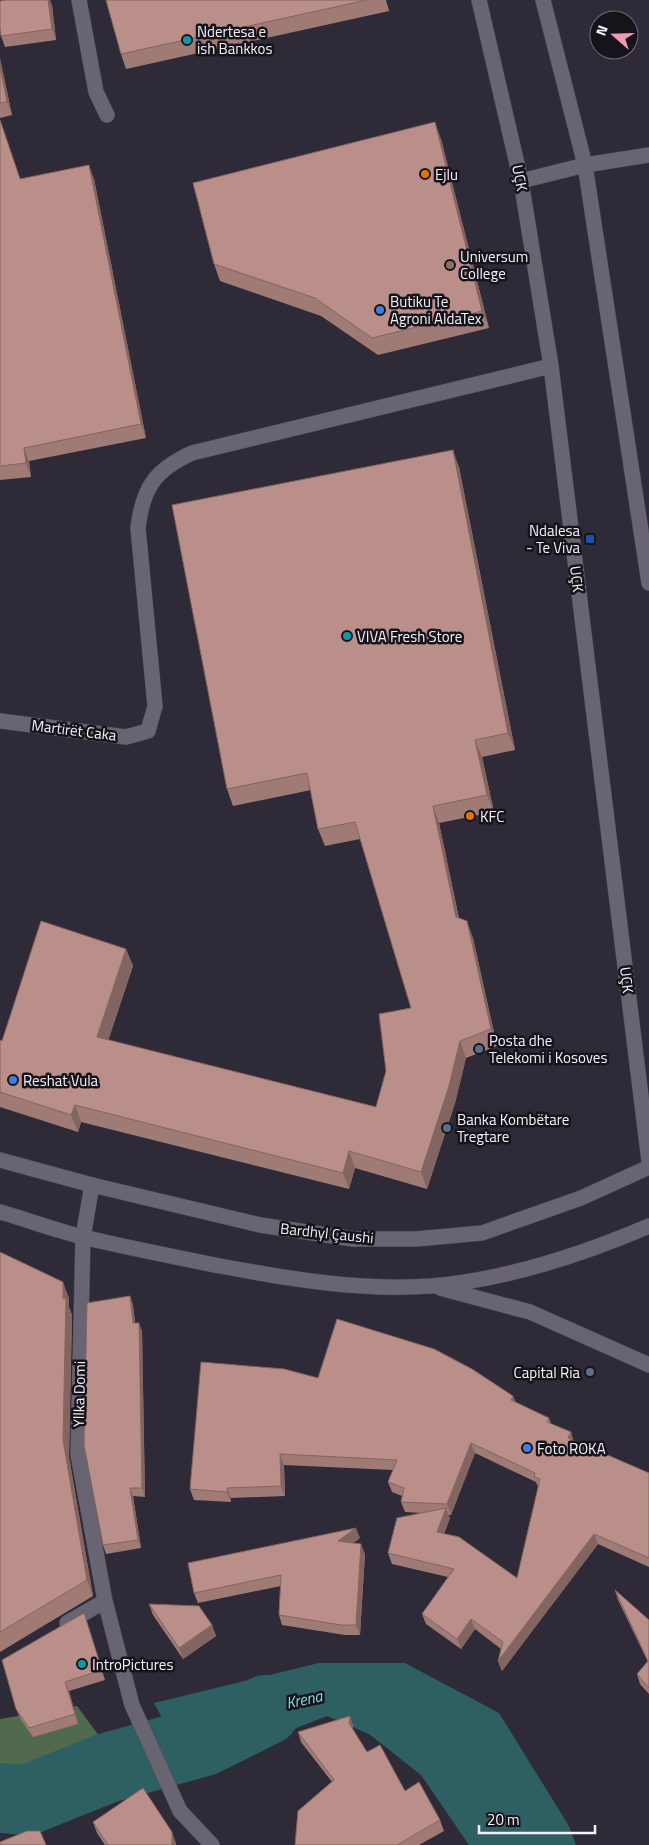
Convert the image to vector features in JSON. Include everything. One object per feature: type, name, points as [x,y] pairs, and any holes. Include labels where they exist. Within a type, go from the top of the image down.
[{"type":"street","points":[[78,0],[96,92],[107,116]]},
{"type":"street","name":"UÇK","points":[[480,0],[521,181],[551,366],[649,1161]]},
{"type":"street","points":[[543,0],[585,165],[649,583]]},
{"type":"street","points":[[521,181],[585,165],[649,155]]},
{"type":"street","name":"Martirët Caka","points":[[0,721],[126,737],[148,731],[155,706],[138,528],[141,503],[152,481],[170,463],[192,453],[551,366]]},
{"type":"street","name":"Bardhyl Çaushi","points":[[0,1160],[92,1185],[260,1225],[353,1239],[416,1239],[482,1233],[582,1198],[649,1167]]},
{"type":"street","name":"Yllka Domi","points":[[92,1185],[83,1237],[78,1455],[105,1601],[132,1705],[180,1811],[212,1845]]},
{"type":"street","points":[[0,1212],[83,1237],[273,1276],[368,1287],[431,1286],[492,1278],[604,1246],[649,1226]]},
{"type":"street","points":[[431,1286],[530,1312],[649,1365]]},
{"type":"street","points":[[56,1629],[105,1601]]},
{"type":"shaded area","points":[[77,1706],[105,1744],[0,1801],[0,1719]]},
{"type":"water","points":[[319,1663],[405,1663],[499,1713],[569,1826],[576,1845],[469,1845],[421,1775],[369,1734],[327,1716],[190,1769],[154,1703]]},
{"type":"building","points":[[48,0],[52,29],[1,36],[0,1]]},
{"type":"building","name":"Ndertesa e ish Bankkos","points":[[106,0],[367,0],[121,54]]},
{"type":"building","points":[[0,67],[7,102],[0,103]]},
{"type":"building","points":[[0,120],[20,179],[89,165],[141,424],[24,448],[26,463],[0,466]]},
{"type":"building","points":[[435,122],[482,311],[372,338],[315,298],[214,264],[193,183]]},
{"type":"building","points":[[453,450],[508,733],[475,740],[487,795],[433,806],[456,917],[467,921],[491,1029],[460,1041],[449,1086],[421,1172],[349,1151],[343,1173],[75,1105],[71,1115],[0,1092],[0,1040],[2,1041],[41,921],[126,949],[97,1037],[376,1107],[386,1071],[379,1014],[411,1008],[355,822],[318,829],[307,773],[227,789],[172,505]]},
{"type":"building","points":[[0,1252],[63,1282],[63,1299],[66,1298],[63,1440],[87,1580],[0,1632]]},
{"type":"building","points":[[130,1296],[133,1323],[139,1323],[142,1488],[130,1488],[138,1540],[103,1545],[84,1445],[87,1303]]},
{"type":"building","points":[[337,1319],[434,1349],[472,1369],[513,1396],[511,1400],[549,1418],[547,1422],[571,1432],[568,1438],[649,1473],[649,1558],[594,1534],[498,1661],[503,1642],[471,1619],[457,1639],[422,1614],[454,1569],[388,1553],[397,1518],[446,1508],[437,1532],[459,1537],[517,1578],[540,1479],[534,1477],[535,1473],[471,1443],[447,1504],[401,1502],[404,1488],[388,1482],[397,1460],[280,1454],[281,1486],[227,1488],[227,1492],[190,1489],[201,1362],[284,1369],[318,1378]]},
{"type":"building","points":[[356,1528],[338,1541],[361,1544],[356,1625],[341,1625],[279,1615],[281,1575],[194,1593],[188,1563]]},
{"type":"building","points":[[615,1590],[649,1620],[649,1688],[637,1674],[648,1661]]},
{"type":"building","points":[[149,1604],[199,1606],[212,1625],[179,1648]]},
{"type":"building","points":[[84,1613],[102,1670],[65,1682],[75,1714],[29,1728],[16,1709],[2,1660]]},
{"type":"building","points":[[350,1716],[349,1723],[367,1752],[380,1745],[405,1791],[419,1782],[440,1820],[397,1845],[295,1845],[298,1811],[334,1780],[298,1732]]},
{"type":"building","points":[[143,1788],[172,1832],[172,1844],[108,1845],[93,1822]]},
{"type":"building","points":[[27,1831],[40,1831],[46,1845],[0,1845],[0,1842]]},
{"type":"waterway","name":"Krena","points":[[0,1798],[27,1800],[107,1768],[204,1741],[266,1710]]},
{"type":"place","name":"Ndertesa e ish Bankkos","points":[[187,40]]},
{"type":"place","name":"Ejlu","points":[[425,174]]},
{"type":"place","name":"Universum College","points":[[450,265]]},
{"type":"place","name":"Butiku Te Agroni AldaTex","points":[[380,310]]},
{"type":"place","name":"Ndalesa - Te Viva","points":[[590,539]]},
{"type":"place","name":"VIVA Fresh Store","points":[[347,636]]},
{"type":"place","name":"KFC","points":[[470,816]]},
{"type":"place","name":"Posta dhe Telekomi i Kosoves","points":[[479,1049]]},
{"type":"place","name":"Reshat Vula","points":[[13,1080]]},
{"type":"place","name":"Banka Kombëtare Tregtare","points":[[447,1128]]},
{"type":"place","name":"Capital Ria","points":[[590,1372]]},
{"type":"place","name":"Foto ROKA","points":[[527,1448]]},
{"type":"place","name":"IntroPictures","points":[[82,1664]]}]
